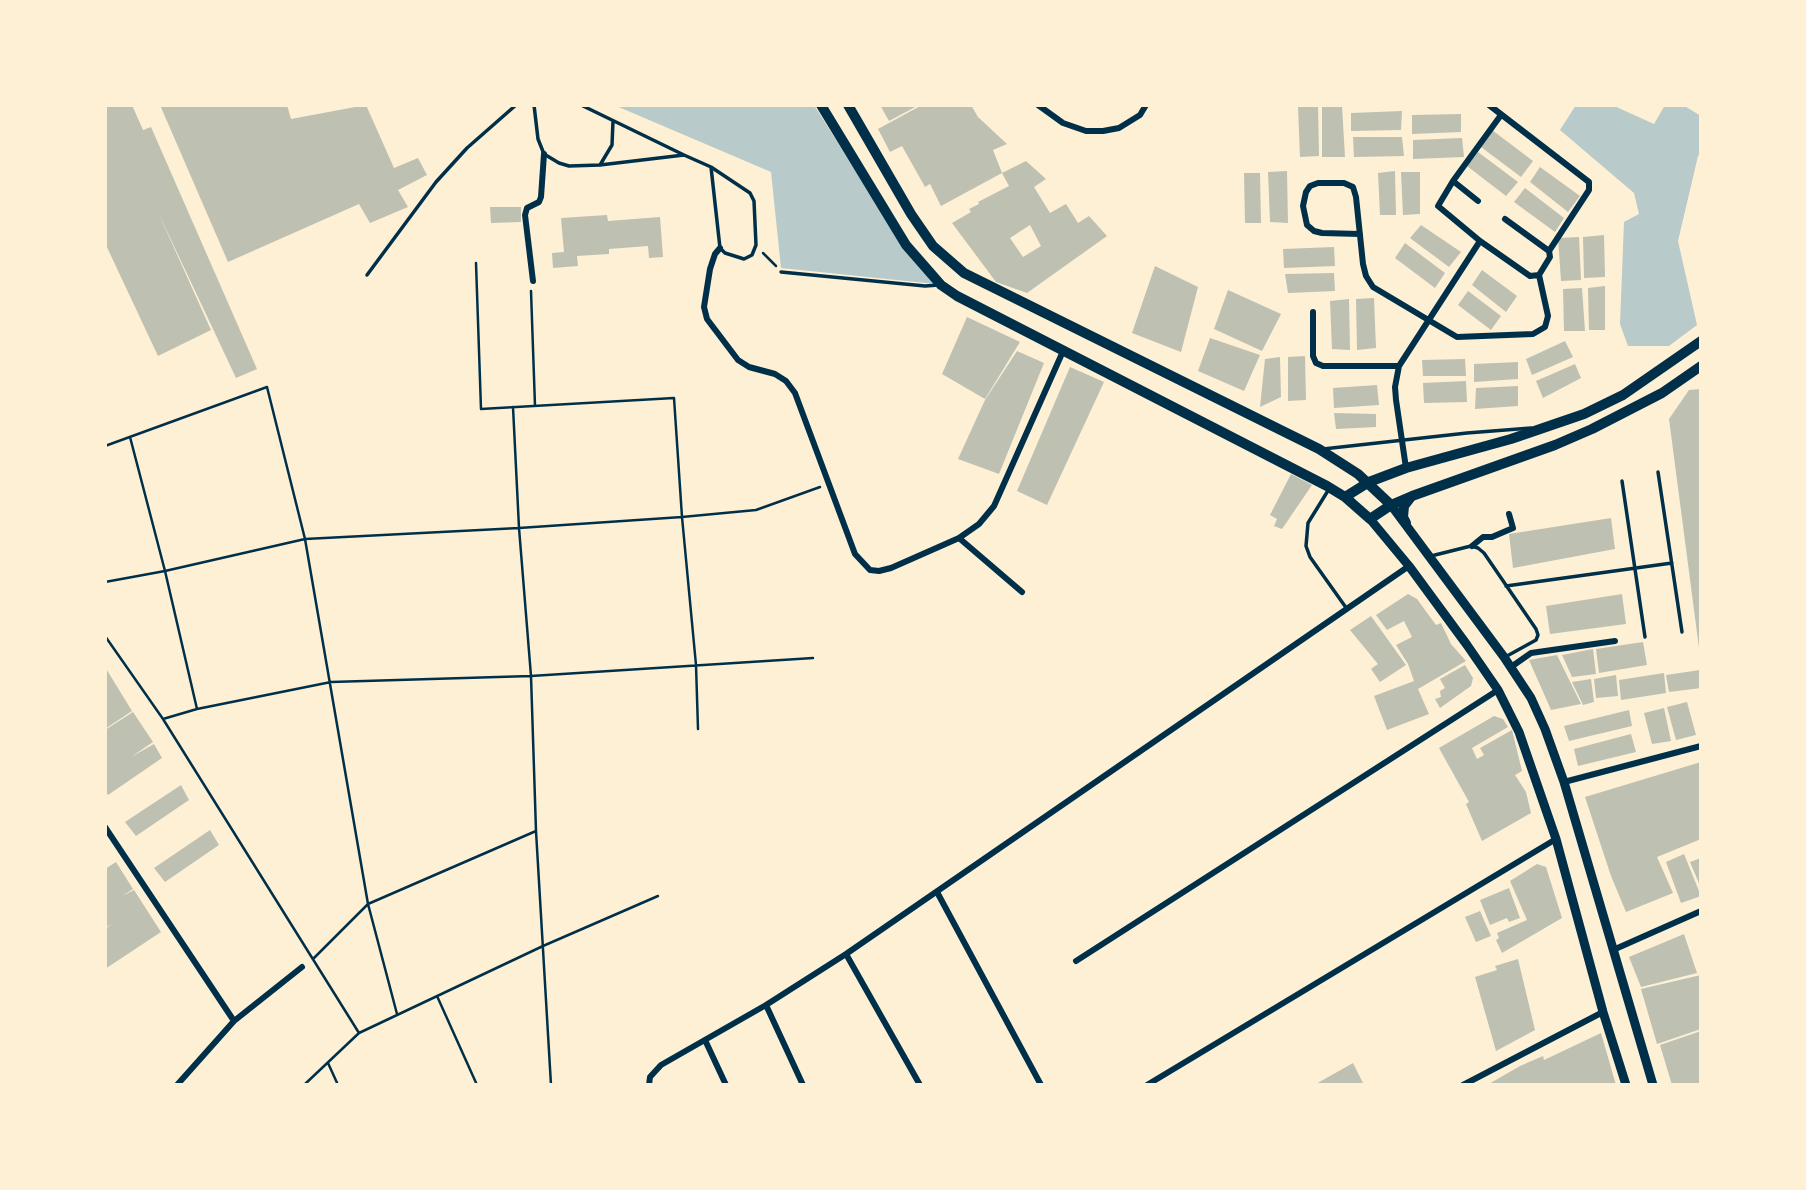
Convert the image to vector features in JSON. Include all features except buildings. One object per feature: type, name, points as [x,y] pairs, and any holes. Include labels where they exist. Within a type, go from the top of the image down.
[{"type":"main road","points":[[821,105],[905,245],[941,285],[957,296],[1064,349],[1345,497],[1370,519],[1409,566],[1498,690],[1519,732],[1556,839],[1603,1012],[1626,1085]]},
{"type":"main road","points":[[848,105],[911,214],[933,246],[964,273],[1320,449],[1369,482],[1406,523],[1504,657],[1536,708],[1564,782],[1653,1085]]},
{"type":"main road","points":[[1345,497],[1369,482],[1406,468],[1551,427],[1584,414],[1623,395],[1701,341]]},
{"type":"main road","points":[[1370,519],[1391,505],[1412,496],[1592,429],[1662,393],[1701,366]]},
{"type":"main road","points":[[1406,523],[1403,517],[1404,506],[1412,496]]},
{"type":"street","points":[[1038,105],[1063,123],[1086,131],[1119,128],[1140,115],[1146,105]]},
{"type":"street","points":[[1360,234],[1322,233],[1307,225],[1303,206],[1310,186],[1318,183],[1344,183],[1353,187],[1356,197],[1366,276],[1373,287],[1428,320],[1457,337],[1533,334],[1545,327],[1548,316],[1539,275],[1550,257],[1549,251],[1590,190],[1588,182],[1489,105]]},
{"type":"street","points":[[1501,115],[1438,206],[1480,242],[1530,276],[1539,275]]},
{"type":"street","points":[[533,281],[525,215],[527,208],[535,205],[541,197],[544,154]]},
{"type":"street","points":[[1453,181],[1478,201]]},
{"type":"street","points":[[1505,219],[1549,251]]},
{"type":"street","points":[[1406,468],[1395,387],[1399,366],[1480,242]]},
{"type":"street","points":[[720,248],[709,269],[704,307],[707,320],[738,360],[749,367],[775,374],[786,381],[795,393],[855,554],[870,570],[891,568],[959,538],[979,524],[994,506],[1064,349]]},
{"type":"street","points":[[1313,313],[1313,356],[1316,363],[1323,366],[1399,366]]},
{"type":"street","points":[[1472,546],[1483,537],[1492,537],[1513,528],[1509,514]]},
{"type":"street","points":[[959,538],[1022,592]]},
{"type":"street","points":[[649,1085],[650,1077],[661,1065],[766,1006],[846,954],[1409,566]]},
{"type":"street","points":[[1511,667],[1531,653],[1615,641]]},
{"type":"street","points":[[1076,961],[1498,690]]},
{"type":"street","points":[[1564,782],[1701,746]]},
{"type":"street","points":[[105,827],[234,1021]]},
{"type":"street","points":[[1147,1085],[1556,839]]},
{"type":"street","points":[[937,892],[1041,1085]]},
{"type":"street","points":[[1613,950],[1701,911]]},
{"type":"street","points":[[846,954],[920,1085]]},
{"type":"street","points":[[177,1085],[234,1021],[302,967]]},
{"type":"street","points":[[766,1006],[803,1085]]},
{"type":"street","points":[[1463,1085],[1603,1012]]},
{"type":"street","points":[[705,1041],[726,1085]]},
{"type":"lane","points":[[307,105],[316,105]]},
{"type":"lane","points":[[367,275],[436,182],[467,148],[516,105]]},
{"type":"lane","points":[[534,105],[538,139],[544,154],[559,163],[569,166],[600,165],[684,155]]},
{"type":"lane","points":[[581,105],[711,167],[750,193],[754,201],[756,245],[752,255],[744,259],[725,253],[720,248],[711,167]]},
{"type":"lane","points":[[600,165],[612,145],[613,121]]},
{"type":"lane","points":[[782,272],[925,286],[941,285]]},
{"type":"lane","points":[[1320,449],[1551,427]]},
{"type":"lane","points":[[1658,472],[1682,632]]},
{"type":"lane","points":[[1622,481],[1645,637]]},
{"type":"lane","points":[[1330,488],[1308,523],[1306,547],[1310,557],[1347,609]]},
{"type":"lane","points":[[1431,556],[1472,546],[1484,553],[1538,635],[1536,640],[1504,657]]},
{"type":"lane","points":[[1506,586],[1672,564]]},
{"type":"path","points":[[756,245],[782,272]]},
{"type":"path","points":[[476,263],[481,409],[674,398],[696,665],[698,729]]},
{"type":"path","points":[[533,281],[531,291],[536,406]]},
{"type":"path","points":[[105,446],[267,387],[305,539],[368,904],[397,1014]]},
{"type":"path","points":[[513,407],[531,676],[551,1085]]},
{"type":"path","points":[[130,437],[165,570],[197,709]]},
{"type":"path","points":[[105,582],[305,539],[519,528],[756,510],[829,485]]},
{"type":"path","points":[[105,636],[163,719],[359,1033]]},
{"type":"path","points":[[163,719],[197,709],[331,682],[531,676],[813,658]]},
{"type":"path","points":[[312,959],[368,904],[537,831]]},
{"type":"path","points":[[304,1085],[359,1033],[543,946],[658,896]]},
{"type":"path","points":[[437,996],[477,1085]]},
{"type":"path","points":[[328,1063],[338,1085]]},
{"type":"shaded area","points":[[614,105],[814,105],[899,240],[935,284],[781,268],[771,172]]},
{"type":"shaded area","points":[[1576,105],[1612,105],[1654,124],[1665,105],[1683,105],[1701,116],[1701,153],[1698,156],[1678,241],[1697,325],[1669,346],[1628,346],[1620,324],[1624,222],[1639,214],[1634,193],[1560,130]]}]
